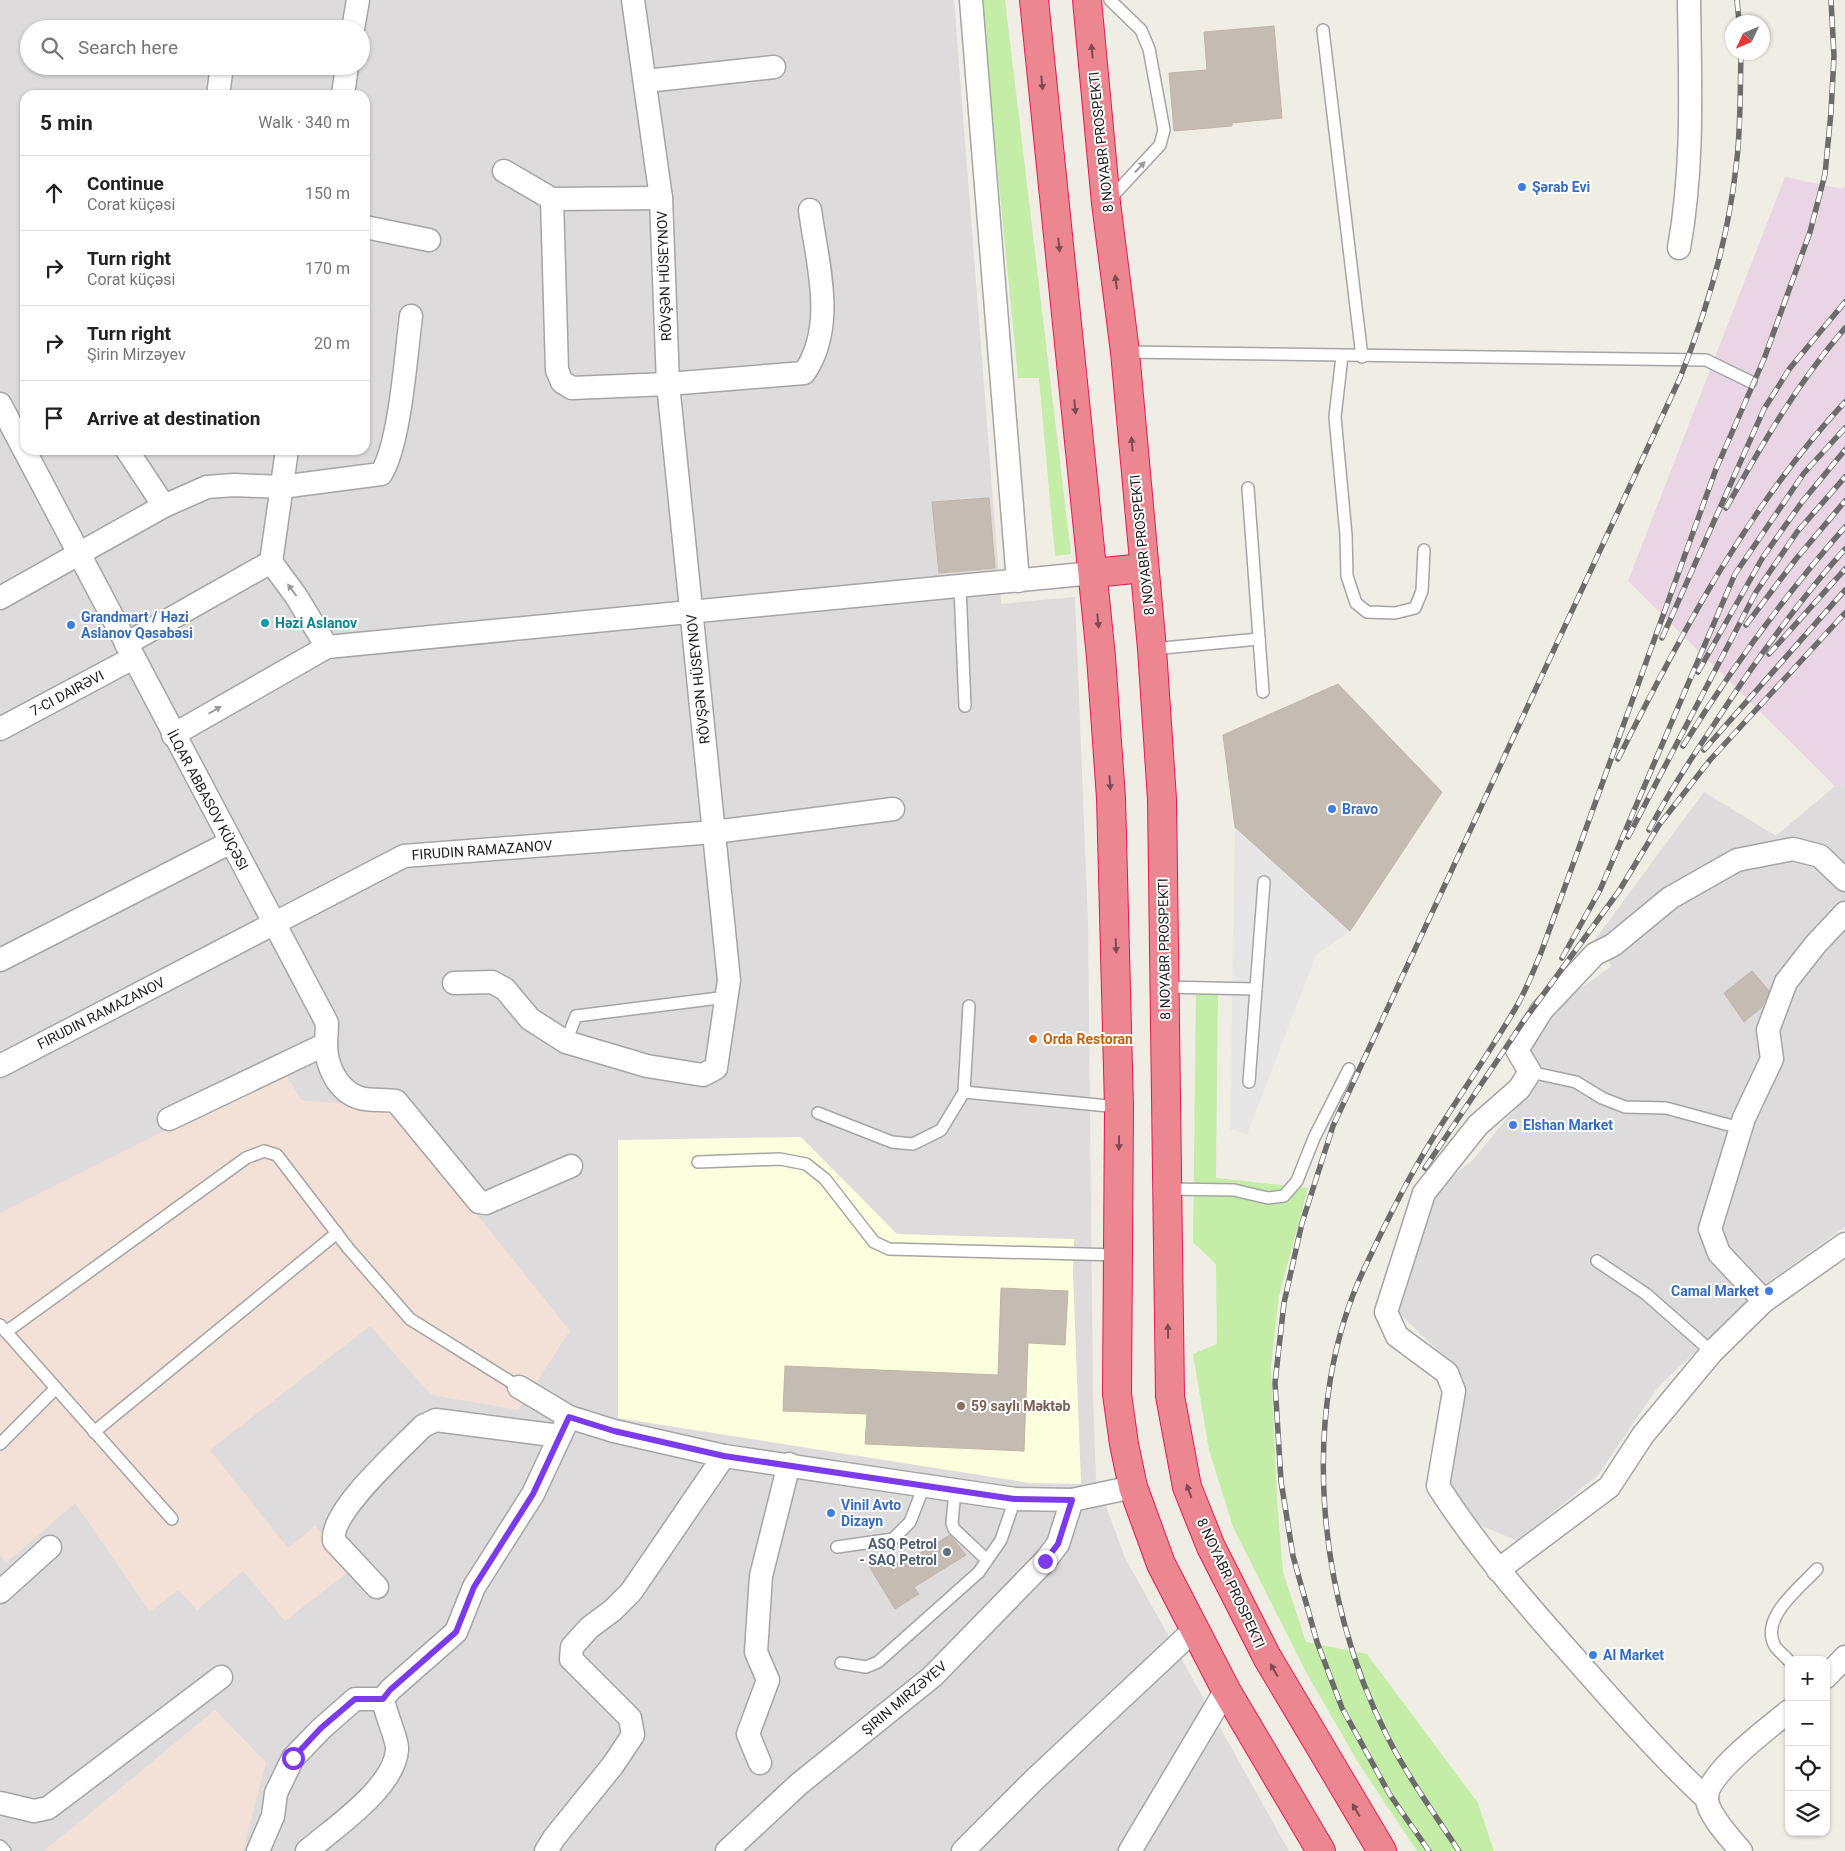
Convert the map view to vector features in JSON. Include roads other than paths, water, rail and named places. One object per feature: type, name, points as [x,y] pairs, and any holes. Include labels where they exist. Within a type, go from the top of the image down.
[{"type":"highway","points":[[1034,0],[1101,657],[1111,798],[1119,1107],[1118,1394],[1124,1444],[1133,1487],[1161,1564],[1226,1690],[1322,1851]]},
{"type":"highway","name":"8 NOYABR PROSPEKTI","points":[[1087,0],[1106,203],[1124,352],[1152,649],[1162,799],[1170,1396],[1187,1487],[1211,1547],[1266,1657],[1382,1851]]},
{"type":"highway","points":[[1092,573],[1144,568]]},
{"type":"street","points":[[355,20],[358,0]]},
{"type":"street","name":"RÖVŞƏN HÜSEYNOV","points":[[454,983],[492,982],[505,989],[530,1019],[566,1042],[647,1066],[703,1075],[716,1068],[729,980],[668,384],[661,198],[646,80],[633,0]]},
{"type":"street","points":[[971,0],[1018,581]]},
{"type":"street","points":[[1679,248],[1690,156],[1692,100],[1689,0]]},
{"type":"street","points":[[646,80],[774,67]]},
{"type":"street","points":[[219,90],[221,75]]},
{"type":"street","points":[[344,90],[346,75]]},
{"type":"street","points":[[504,171],[552,198],[661,198]]},
{"type":"street","points":[[552,198],[557,370],[562,382],[572,388],[668,384],[804,373],[814,359],[824,311],[810,210]]},
{"type":"street","points":[[370,228],[429,240]]},
{"type":"street","points":[[0,598],[164,506],[207,487],[234,485],[281,487],[381,474],[387,465],[396,423],[411,316]]},
{"type":"street","name":"İLQAR ABBASOV KÜÇƏSI","points":[[0,404],[20,442]]},
{"type":"street","name":"İLQAR ABBASOV KÜÇƏSI","points":[[27,455],[327,1024],[326,1056],[334,1076],[347,1091],[360,1098],[396,1101],[480,1202],[486,1203],[571,1166]]},
{"type":"street","points":[[130,455],[164,506]]},
{"type":"street","points":[[286,455],[271,562],[296,596],[327,647]]},
{"type":"street","name":"7-CI DAIRƏVI","points":[[0,729],[130,651],[271,562]]},
{"type":"street","points":[[173,735],[327,647],[1092,573]]},
{"type":"street","name":"FIRUDIN RAMAZANOV","points":[[0,1066],[404,856],[714,832],[893,809]]},
{"type":"street","points":[[0,960],[230,842]]},
{"type":"street","points":[[1741,1851],[1714,1815],[1707,1800],[1663,1757],[1498,1570],[1462,1524],[1438,1486],[1454,1391],[1447,1372],[1397,1336],[1386,1312],[1424,1193],[1478,1125],[1519,1089],[1530,1072],[1517,1050],[1542,1010],[1596,954],[1613,946],[1670,898],[1738,860],[1793,850],[1820,856],[1845,880]]},
{"type":"street","points":[[1764,1301],[1719,1253],[1710,1229],[1740,1128],[1772,1059],[1768,1030],[1786,982],[1815,945],[1845,913]]},
{"type":"street","points":[[169,1119],[326,1044]]},
{"type":"street","points":[[1498,1570],[1609,1486],[1643,1435],[1712,1352],[1764,1301],[1845,1244]]},
{"type":"street","points":[[519,1387],[565,1427]]},
{"type":"street","points":[[377,1587],[334,1541],[333,1532],[346,1506],[423,1426],[436,1420],[614,1431],[724,1456],[789,1464],[1014,1499],[1072,1500],[1133,1487]]},
{"type":"street","points":[[307,1851],[368,1799],[393,1768],[398,1748],[384,1712],[383,1699],[390,1690],[456,1632],[474,1587],[533,1494],[565,1427]]},
{"type":"street","points":[[546,1851],[554,1838],[614,1765],[633,1735],[630,1718],[571,1659],[572,1647],[588,1628],[613,1610],[631,1592],[724,1456]]},
{"type":"street","points":[[760,1763],[748,1734],[768,1680],[756,1652],[761,1576],[789,1464]]},
{"type":"street","name":"ŞIRIN MIRZƏYEV","points":[[727,1851],[799,1784],[934,1676],[1045,1561],[1058,1544],[1072,1500]]},
{"type":"street","points":[[0,1592],[50,1547]]},
{"type":"street","points":[[963,1851],[1035,1779],[1194,1630]]},
{"type":"street","points":[[1830,1673],[1845,1657]]},
{"type":"street","points":[[0,1803],[34,1811],[48,1808],[222,1677]]},
{"type":"street","points":[[1130,1851],[1226,1690]]},
{"type":"street","points":[[258,1851],[273,1816],[276,1794],[293,1758],[321,1728],[355,1699],[383,1699]]},
{"type":"street","points":[[1707,1800],[1712,1781],[1730,1761],[1785,1714]]},
{"type":"lane","points":[[1106,203],[1160,145],[1164,130],[1150,49],[1140,30],[1110,0]]},
{"type":"lane","points":[[1322,30],[1362,357]]},
{"type":"lane","points":[[1124,352],[1362,357],[1706,360],[1751,382]]},
{"type":"lane","points":[[1342,356],[1335,417],[1346,535],[1347,576],[1356,603],[1366,612],[1395,613],[1415,608],[1422,591],[1424,550]]},
{"type":"lane","points":[[1248,488],[1262,692]]},
{"type":"lane","points":[[960,587],[964,706]]},
{"type":"lane","points":[[1152,649],[1259,639]]},
{"type":"lane","points":[[1249,1082],[1264,882]]},
{"type":"lane","points":[[1164,987],[1256,988]]},
{"type":"lane","points":[[566,1042],[576,1016],[727,997]]},
{"type":"lane","points":[[818,1113],[892,1142],[913,1144],[941,1130],[964,1092],[969,1006]]},
{"type":"lane","points":[[1167,1189],[1218,1189],[1234,1190],[1268,1198],[1284,1196],[1297,1181],[1314,1138],[1348,1069]]},
{"type":"lane","points":[[1530,1072],[1576,1082],[1602,1098],[1625,1106],[1666,1108],[1740,1128]]},
{"type":"lane","points":[[964,1092],[1119,1107]]},
{"type":"lane","points":[[172,1519],[3,1329],[246,1158],[264,1151],[277,1155],[337,1233],[410,1319],[519,1387]]},
{"type":"lane","points":[[698,1162],[780,1159],[806,1164],[825,1179],[874,1242],[889,1249],[1118,1255]]},
{"type":"lane","points":[[94,1432],[337,1233]]},
{"type":"lane","points":[[1597,1261],[1646,1294],[1712,1352]]},
{"type":"lane","points":[[0,1444],[56,1388]]},
{"type":"lane","points":[[837,1547],[893,1539],[910,1522],[924,1486]]},
{"type":"lane","points":[[955,1490],[952,1523],[954,1529],[987,1560]]},
{"type":"lane","points":[[840,1663],[866,1667],[878,1662],[979,1572],[1001,1540],[1014,1499]]},
{"type":"lane","points":[[1785,1656],[1775,1646],[1771,1626],[1779,1611],[1817,1569]]},
{"type":"lane","points":[[0,1846],[5,1851]]},
{"type":"railway","points":[[1737,0],[1738,15]]},
{"type":"railway","points":[[1459,1851],[1413,1781],[1388,1738],[1364,1684],[1345,1626],[1332,1565],[1324,1503],[1324,1441],[1330,1379],[1344,1320],[1366,1265],[1389,1216],[1424,1153],[1515,1009],[1533,973],[1716,469],[1764,359],[1810,232],[1825,174],[1834,56],[1831,0]]},
{"type":"railway","points":[[1429,1851],[1390,1795],[1342,1708],[1317,1642],[1293,1556],[1281,1481],[1275,1383],[1284,1303],[1302,1223],[1333,1126],[1680,378],[1690,352],[1715,274],[1728,221],[1738,153],[1741,60]]},
{"type":"railway","points":[[1662,638],[1764,409],[1790,368],[1845,302]]},
{"type":"railway","points":[[1726,508],[1796,393],[1827,349],[1845,328]]},
{"type":"railway","points":[[1618,759],[1666,665],[1747,528],[1777,484],[1845,402]]},
{"type":"railway","points":[[1562,958],[1600,890],[1735,574],[1804,473],[1845,428]]},
{"type":"railway","points":[[1698,672],[1763,557],[1802,502],[1845,450]]},
{"type":"railway","points":[[1628,837],[1756,592],[1797,532],[1845,477]]},
{"type":"railway","points":[[1746,625],[1796,559],[1845,501]]},
{"type":"railway","points":[[1683,746],[1720,689],[1760,633],[1801,579],[1845,527]]},
{"type":"railway","points":[[1649,830],[1680,777],[1744,680],[1792,613],[1845,549]]},
{"type":"railway","points":[[1769,654],[1845,569]]},
{"type":"railway","points":[[1704,750],[1845,590]]},
{"type":"railway","points":[[1425,1168],[1523,1022],[1619,891],[1659,825],[1710,760],[1845,613]]},
{"type":"place","name":"Şərab Evi","points":[[1522,187]]},
{"type":"place","name":"Həzi Aslanov","points":[[265,623]]},
{"type":"place","name":"Grandmart / Həzi Aslanov Qəsəbəsi","points":[[71,625]]},
{"type":"place","name":"Bravo","points":[[1332,809]]},
{"type":"place","name":"Orda Restoran","points":[[1033,1039]]},
{"type":"place","name":"Elshan Market","points":[[1513,1125]]},
{"type":"place","name":"Camal Market","points":[[1769,1291]]},
{"type":"place","name":"59 saylı Məktəb","points":[[961,1406]]},
{"type":"place","name":"Vinil Avto Dizayn","points":[[831,1513]]},
{"type":"place","name":"ASQ Petrol - SAQ Petrol","points":[[947,1552]]},
{"type":"place","name":"Al Market","points":[[1593,1655]]}]
